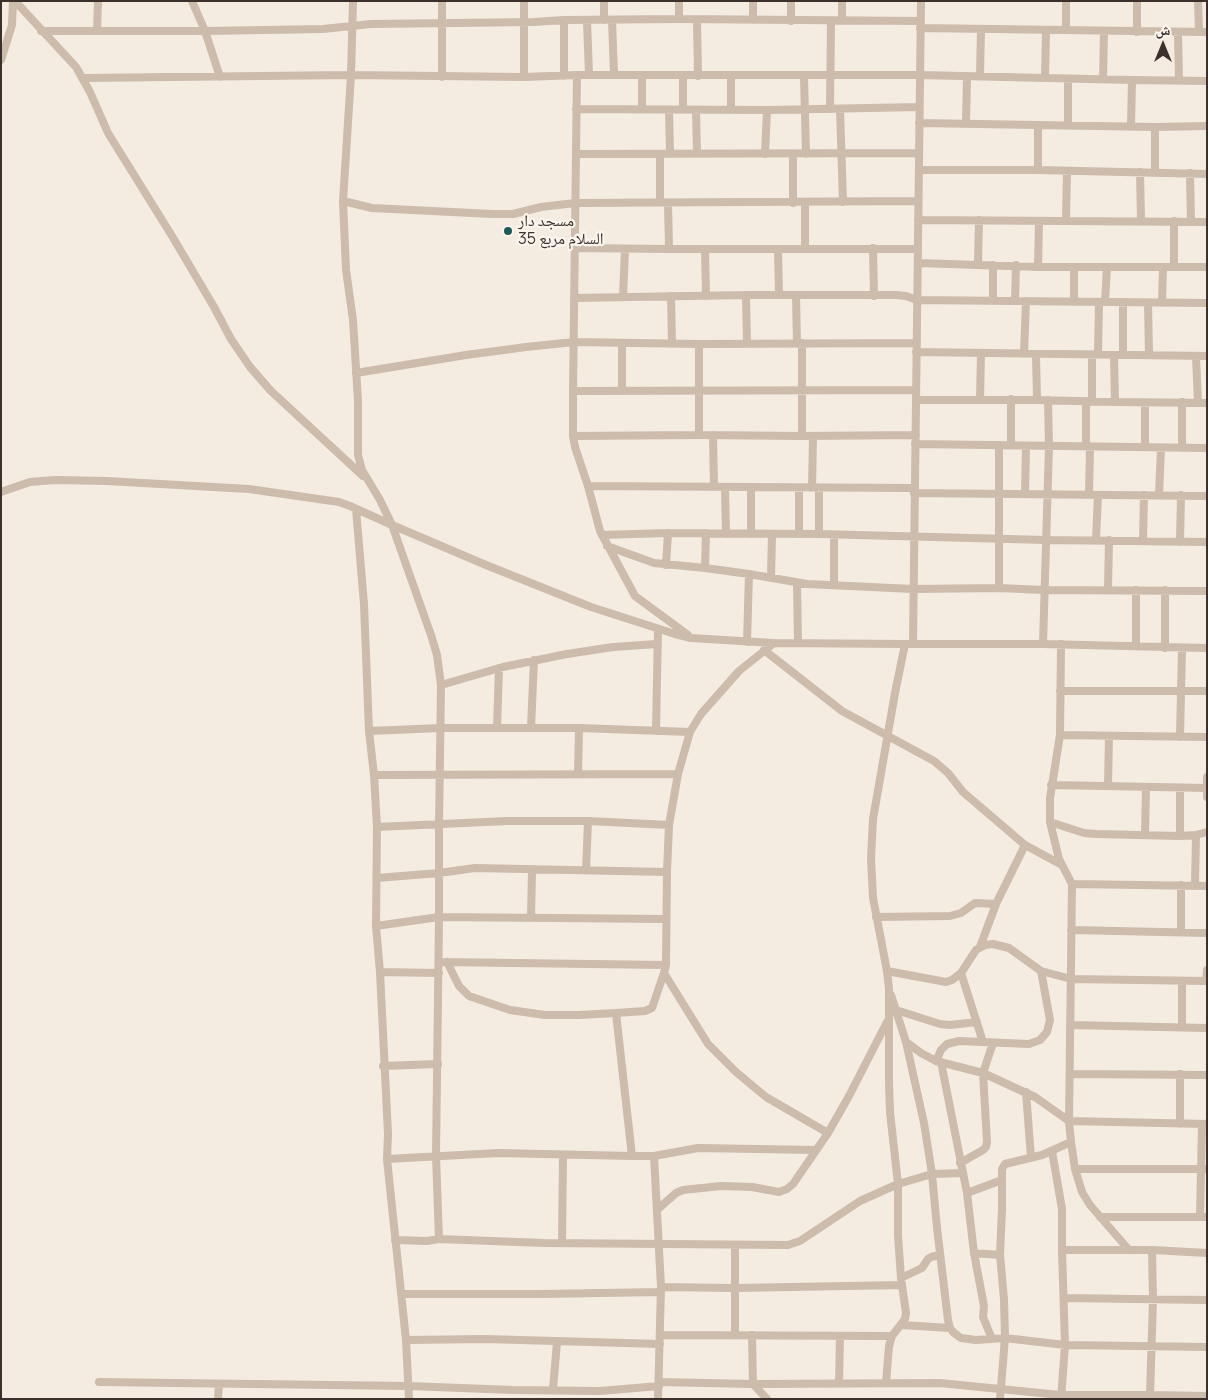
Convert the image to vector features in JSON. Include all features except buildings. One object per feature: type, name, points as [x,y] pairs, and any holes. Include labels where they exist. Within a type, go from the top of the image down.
[{"type":"street","points":[[14,1],[76,67],[90,92],[108,133],[250,367],[271,391],[368,480]]},
{"type":"street","points":[[1,60],[12,25],[14,1]]},
{"type":"street","points":[[97,31],[98,1]]},
{"type":"street","points":[[192,1],[205,31],[220,77]]},
{"type":"street","points":[[353,1],[351,75],[343,200],[346,270],[353,320],[358,401],[358,455],[360,464],[392,526],[431,635],[437,655],[441,684],[439,917],[443,962],[439,973],[436,1156],[439,1240]]},
{"type":"street","points":[[442,1],[442,76]]},
{"type":"street","points":[[524,1],[524,77]]},
{"type":"street","points":[[604,1],[614,75]]},
{"type":"street","points":[[679,1],[679,19]]},
{"type":"street","points":[[753,1],[753,20]]},
{"type":"street","points":[[791,1],[791,21]]},
{"type":"street","points":[[842,1],[842,20]]},
{"type":"street","points":[[886,1383],[888,1346],[892,1336],[902,1325],[906,1313],[898,1235],[898,1184],[890,1112],[889,989],[873,898],[871,859],[874,819],[895,693],[909,643],[913,589],[921,1]]},
{"type":"street","points":[[1066,1],[1066,30]]},
{"type":"street","points":[[1137,1],[1137,32]]},
{"type":"street","points":[[41,30],[205,31],[323,29],[372,24],[679,19],[842,20],[981,29],[1178,33],[1203,32],[1198,1]]},
{"type":"street","points":[[564,20],[564,76]]},
{"type":"street","points":[[587,20],[588,75]]},
{"type":"street","points":[[697,20],[698,76]]},
{"type":"street","points":[[830,109],[831,21]]},
{"type":"street","points":[[980,76],[981,29]]},
{"type":"street","points":[[1045,78],[1046,30]]},
{"type":"street","points":[[1103,80],[1104,31]]},
{"type":"street","points":[[1178,33],[1179,80]]},
{"type":"street","points":[[82,78],[351,75],[524,77],[577,75],[920,75],[1207,81]]},
{"type":"street","points":[[577,75],[573,391],[573,436],[575,447],[602,535],[635,596],[691,638]]},
{"type":"street","points":[[642,75],[642,110]]},
{"type":"street","points":[[731,75],[731,110]]},
{"type":"street","points":[[683,76],[683,110]]},
{"type":"street","points":[[804,76],[806,154]]},
{"type":"street","points":[[966,123],[967,77]]},
{"type":"street","points":[[1068,79],[1068,125]]},
{"type":"street","points":[[1132,80],[1132,126]]},
{"type":"street","points":[[576,109],[805,110],[920,107]]},
{"type":"street","points":[[840,109],[843,202]]},
{"type":"street","points":[[670,110],[670,154]]},
{"type":"street","points":[[696,110],[697,153]]},
{"type":"street","points":[[765,154],[767,110]]},
{"type":"street","points":[[919,124],[1207,126]]},
{"type":"street","points":[[1038,125],[1038,170]]},
{"type":"street","points":[[1155,127],[1155,172]]},
{"type":"street","points":[[576,154],[919,153]]},
{"type":"street","points":[[660,154],[669,250]]},
{"type":"street","points":[[793,154],[793,203]]},
{"type":"street","points":[[919,170],[1038,170],[1207,174]]},
{"type":"street","points":[[1066,220],[1067,171]]},
{"type":"street","points":[[1140,172],[1141,221]]},
{"type":"street","points":[[1190,173],[1192,222]]},
{"type":"street","points":[[343,200],[372,208],[492,214],[513,214],[541,207],[575,204],[918,201]]},
{"type":"street","points":[[805,203],[805,248]]},
{"type":"street","points":[[918,220],[1207,222]]},
{"type":"street","points":[[978,264],[979,220]]},
{"type":"street","points":[[1038,267],[1039,221]]},
{"type":"street","points":[[1174,221],[1174,267]]},
{"type":"street","points":[[575,248],[669,250],[918,249]]},
{"type":"street","points":[[873,248],[874,296]]},
{"type":"street","points":[[623,297],[624,249]]},
{"type":"street","points":[[705,249],[706,296]]},
{"type":"street","points":[[778,249],[779,295]]},
{"type":"street","points":[[918,263],[1038,267],[1207,268]]},
{"type":"street","points":[[993,264],[993,300]]},
{"type":"street","points":[[1015,301],[1016,265]]},
{"type":"street","points":[[1074,267],[1074,302]]},
{"type":"street","points":[[1089,494],[1089,401],[1107,267]]},
{"type":"street","points":[[1162,303],[1163,267]]},
{"type":"street","points":[[746,295],[747,344]]},
{"type":"street","points":[[796,295],[802,390],[802,436]]},
{"type":"street","points":[[574,298],[896,295],[917,300],[1207,303]]},
{"type":"street","points":[[671,296],[672,344]]},
{"type":"street","points":[[1024,354],[1026,301]]},
{"type":"street","points":[[1115,402],[1123,302]]},
{"type":"street","points":[[1148,303],[1149,355]]},
{"type":"street","points":[[356,373],[466,355],[574,342],[672,344],[916,343]]},
{"type":"street","points":[[622,343],[622,391]]},
{"type":"street","points":[[699,344],[699,434]]},
{"type":"street","points":[[916,352],[1207,356]]},
{"type":"street","points":[[980,400],[981,353]]},
{"type":"street","points":[[1036,355],[1036,400]]},
{"type":"street","points":[[1196,356],[1198,403]]},
{"type":"street","points":[[573,391],[916,390]]},
{"type":"street","points":[[916,400],[1011,399],[1207,403]]},
{"type":"street","points":[[1011,399],[1011,446]]},
{"type":"street","points":[[1043,644],[1049,446],[1048,400]]},
{"type":"street","points":[[1182,402],[1182,448]]},
{"type":"street","points":[[1145,403],[1145,447]]},
{"type":"street","points":[[573,436],[699,434],[802,436],[916,435]]},
{"type":"street","points":[[713,434],[714,487]]},
{"type":"street","points":[[813,436],[819,534]]},
{"type":"street","points":[[915,444],[1207,448]]},
{"type":"street","points":[[999,588],[998,494],[1000,445]]},
{"type":"street","points":[[1025,494],[1026,446]]},
{"type":"street","points":[[1159,495],[1160,448]]},
{"type":"street","points":[[1,492],[30,482],[56,480],[156,483],[249,489],[339,502],[392,526],[591,607],[691,638],[774,643],[1061,644],[1207,648]]},
{"type":"street","points":[[588,486],[815,488],[998,494],[1207,496]]},
{"type":"street","points":[[725,488],[726,534]]},
{"type":"street","points":[[751,488],[751,534]]},
{"type":"street","points":[[799,488],[799,534]]},
{"type":"street","points":[[1096,540],[1098,495]]},
{"type":"street","points":[[1143,541],[1144,495]]},
{"type":"street","points":[[1180,542],[1181,495]]},
{"type":"street","points":[[356,509],[364,604],[369,731],[377,827],[376,926],[388,1134],[387,1159],[406,1340],[409,1399]]},
{"type":"street","points":[[602,535],[668,533],[819,534],[1207,542]]},
{"type":"street","points":[[666,565],[668,533]]},
{"type":"street","points":[[704,568],[706,533]]},
{"type":"street","points":[[771,578],[772,534]]},
{"type":"street","points":[[834,535],[834,585]]},
{"type":"street","points":[[1108,590],[1109,540]]},
{"type":"street","points":[[607,546],[654,563],[749,574],[798,584],[913,589],[999,588],[1207,591]]},
{"type":"street","points":[[747,642],[749,574]]},
{"type":"street","points":[[798,584],[798,643]]},
{"type":"street","points":[[1136,590],[1136,646]]},
{"type":"street","points":[[1165,590],[1166,648]]},
{"type":"street","points":[[656,731],[658,629]]},
{"type":"street","points":[[443,962],[459,986],[469,996],[510,1010],[545,1015],[579,1015],[645,1011],[652,1008],[665,969],[669,825],[678,774],[690,732],[701,714],[739,671],[774,643]]},
{"type":"street","points":[[441,684],[499,668],[576,652],[657,644]]},
{"type":"street","points":[[1061,644],[1060,735],[1051,785],[1050,822],[1059,859],[1072,884],[1069,1121],[1071,1142],[1075,1169],[1082,1192],[1090,1205],[1129,1250]]},
{"type":"street","points":[[1180,736],[1182,648]]},
{"type":"street","points":[[764,650],[842,711],[934,762],[948,773],[963,792],[985,813],[1024,845],[1062,865]]},
{"type":"street","points":[[531,728],[534,660]]},
{"type":"street","points":[[497,728],[499,668]]},
{"type":"street","points":[[1060,691],[1207,691]]},
{"type":"street","points":[[369,731],[441,728],[579,728],[690,732]]},
{"type":"street","points":[[578,774],[579,728]]},
{"type":"street","points":[[1060,735],[1207,737]]},
{"type":"street","points":[[1108,786],[1109,736]]},
{"type":"street","points":[[374,775],[678,774]]},
{"type":"street","points":[[1207,777],[1207,797]]},
{"type":"street","points":[[1051,785],[1207,788]]},
{"type":"street","points":[[1145,835],[1146,787]]},
{"type":"street","points":[[1180,788],[1180,836]]},
{"type":"street","points":[[377,827],[588,821],[669,825]]},
{"type":"street","points":[[586,871],[588,821]]},
{"type":"street","points":[[1050,822],[1084,833],[1096,834],[1180,836],[1207,832]]},
{"type":"street","points":[[1195,886],[1196,835]]},
{"type":"street","points":[[980,947],[996,904],[1024,845]]},
{"type":"street","points":[[377,878],[475,868],[667,872]]},
{"type":"street","points":[[531,918],[532,870]]},
{"type":"street","points":[[1072,884],[1207,886]]},
{"type":"street","points":[[1181,885],[1181,932]]},
{"type":"street","points":[[876,917],[950,916],[961,913],[973,903],[996,904]]},
{"type":"street","points":[[376,926],[439,917],[666,919]]},
{"type":"street","points":[[1071,930],[1207,934]]},
{"type":"street","points":[[887,971],[946,982],[956,978],[961,973],[976,950],[993,944],[1009,948],[1042,971],[1071,979],[1206,981],[1207,970]]},
{"type":"street","points":[[443,962],[665,969]]},
{"type":"street","points":[[665,969],[708,1044],[766,1098],[828,1133]]},
{"type":"street","points":[[992,1339],[984,1320],[984,1306],[974,1253],[967,1193],[939,1061],[941,1050],[948,1044],[959,1041],[1029,1044],[1040,1040],[1048,1032],[1050,1020],[1042,971]]},
{"type":"street","points":[[380,972],[439,973]]},
{"type":"street","points":[[961,973],[983,1042]]},
{"type":"street","points":[[1182,981],[1182,1027]]},
{"type":"street","points":[[889,989],[906,1042],[924,1123],[932,1174],[948,1320],[950,1328],[954,1333],[961,1338],[976,1340],[1005,1338],[1065,1344],[1207,1347]]},
{"type":"street","points":[[896,1010],[940,1024],[950,1025],[977,1022]]},
{"type":"street","points":[[616,1013],[632,1156]]},
{"type":"street","points":[[657,1210],[676,1193],[684,1190],[721,1186],[752,1187],[779,1192],[787,1189],[793,1184],[828,1133],[888,1019]]},
{"type":"street","points":[[1070,1025],[1207,1028]]},
{"type":"street","points":[[906,1042],[922,1053],[939,1061],[983,1073],[1026,1092],[1069,1121],[1205,1124],[1204,1217],[1100,1217]]},
{"type":"street","points":[[960,1163],[986,1147],[983,1073],[993,1043]]},
{"type":"street","points":[[384,1066],[438,1064]]},
{"type":"street","points":[[1070,1074],[1207,1075]]},
{"type":"street","points":[[1180,1074],[1180,1124]]},
{"type":"street","points":[[1026,1092],[1031,1158]]},
{"type":"street","points":[[1000,1399],[1005,1338],[1000,1255],[1002,1169],[1004,1164],[1031,1158],[1071,1142]]},
{"type":"street","points":[[387,1159],[498,1153],[654,1156],[698,1148],[816,1150]]},
{"type":"street","points":[[1052,1151],[1062,1209],[1065,1344],[1060,1397]]},
{"type":"street","points":[[562,1243],[563,1154]]},
{"type":"street","points":[[654,1156],[661,1289],[658,1399]]},
{"type":"street","points":[[1075,1169],[1204,1169]]},
{"type":"street","points":[[395,1240],[788,1245],[800,1241],[851,1206],[898,1184],[932,1174],[962,1173]]},
{"type":"street","points":[[967,1193],[1002,1180]]},
{"type":"street","points":[[734,1335],[735,1245]]},
{"type":"street","points":[[1062,1250],[1152,1250],[1207,1253]]},
{"type":"street","points":[[1150,1395],[1153,1300],[1152,1250]]},
{"type":"street","points":[[974,1253],[1000,1255]]},
{"type":"street","points":[[401,1294],[541,1294],[902,1281],[922,1268],[928,1258],[940,1255]]},
{"type":"street","points":[[1064,1298],[1207,1300]]},
{"type":"street","points":[[902,1325],[950,1328]]},
{"type":"street","points":[[660,1335],[892,1336]]},
{"type":"street","points":[[752,1336],[753,1384],[767,1399]]},
{"type":"street","points":[[839,1383],[840,1336]]},
{"type":"street","points":[[406,1340],[486,1339],[660,1344]]},
{"type":"street","points":[[553,1389],[557,1342]]},
{"type":"street","points":[[99,1382],[409,1386],[513,1390],[553,1389],[600,1395],[659,1384],[940,1383],[1060,1397],[1207,1396]]},
{"type":"street","points":[[218,1384],[218,1399]]},
{"type":"place","name":"مسجد دار السلام مربع 35","points":[[508,231]]}]
